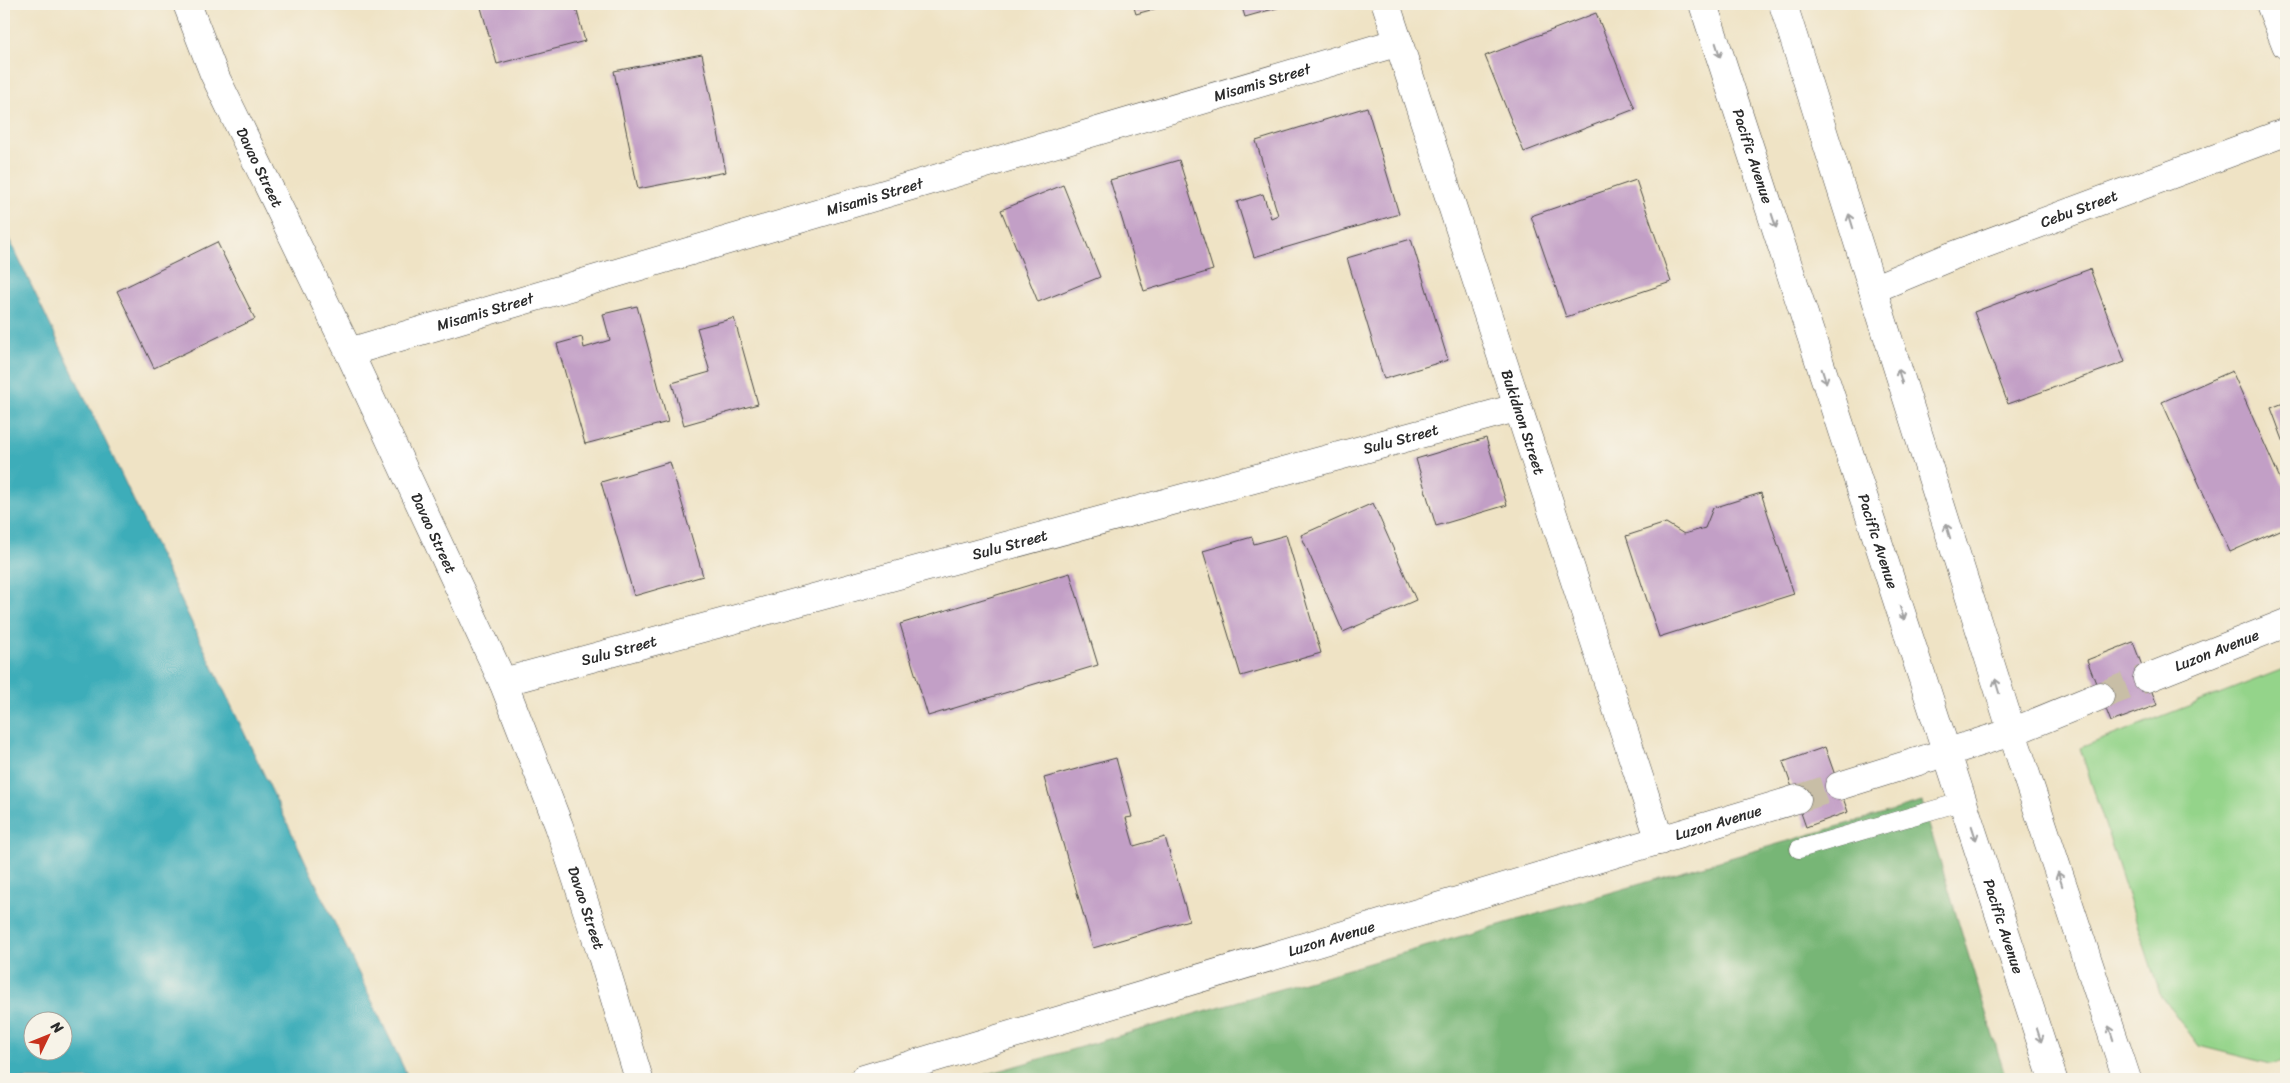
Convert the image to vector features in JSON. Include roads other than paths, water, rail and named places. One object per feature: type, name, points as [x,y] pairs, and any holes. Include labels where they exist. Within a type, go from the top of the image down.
[{"type":"street","name":"Davao Street","points":[[187,4],[214,74],[349,352],[503,682],[559,826],[602,956],[639,1079]]},
{"type":"street","name":"Bukidnon Street","points":[[1386,4],[1516,408],[1660,841]]},
{"type":"street","name":"Pacific Avenue","points":[[1703,4],[2053,1079]]},
{"type":"street","points":[[1784,4],[2012,732],[2127,1079]]},
{"type":"street","points":[[2270,4],[2286,45]]},
{"type":"street","name":"Misamis Street","points":[[349,352],[1398,42]]},
{"type":"street","name":"Cebu Street","points":[[1873,289],[1952,256],[2286,132]]},
{"type":"street","name":"Sulu Street","points":[[503,682],[1516,408]]},
{"type":"street","name":"Luzon Avenue","points":[[2147,678],[2286,623]]},
{"type":"street","points":[[1839,786],[1948,754],[2012,732],[2100,696]]},
{"type":"street","name":"Luzon Avenue","points":[[864,1079],[1797,799]]},
{"type":"lane","points":[[1799,849],[1964,801]]},
{"type":"water","points":[[4,228],[409,1079],[4,1079]]},
{"type":"tunnel","points":[[2100,696],[2147,678]]},
{"type":"tunnel","points":[[1797,799],[1839,786]]}]
